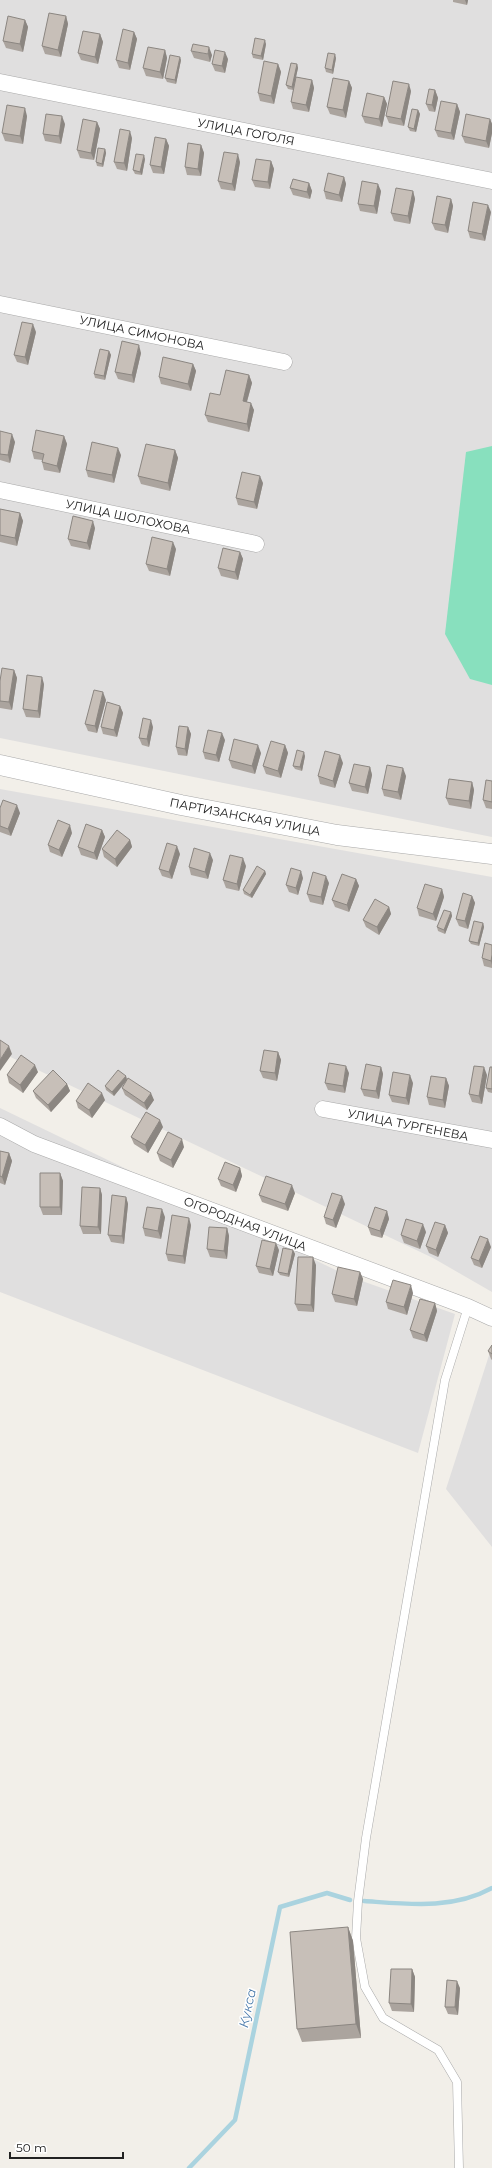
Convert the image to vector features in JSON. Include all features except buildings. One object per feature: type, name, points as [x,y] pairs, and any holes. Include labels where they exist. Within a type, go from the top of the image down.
[{"type":"street","name":"УЛИЦА ГОГОЛЯ","points":[[0,82],[492,181]]},
{"type":"street","name":"УЛИЦА СИМОНОВА","points":[[0,304],[284,362]]},
{"type":"street","name":"УЛИЦА ШОЛОХОВА","points":[[0,490],[256,544]]},
{"type":"street","name":"ПАРТИЗАНСКАЯ УЛИЦА","points":[[0,764],[180,805],[338,835],[492,854]]},
{"type":"street","name":"УЛИЦА ТУРГЕНЕВА","points":[[323,1109],[492,1140]]},
{"type":"street","name":"ОГОРОДНАЯ УЛИЦА","points":[[0,1126],[34,1144],[492,1318]]},
{"type":"lane","points":[[459,2168],[457,2082],[438,2050],[383,2018],[365,1987],[356,1938],[358,1901],[366,1838],[445,1380],[468,1308]]},
{"type":"shaded area","points":[[0,0],[492,0],[492,837],[0,738]]},
{"type":"shaded area","points":[[0,789],[492,877],[492,1292],[433,1258],[0,1052]]},
{"type":"shaded area","points":[[0,1108],[348,1276],[455,1314],[418,1453],[0,1292]]},
{"type":"shaded area","points":[[492,1346],[492,1547],[446,1489]]},
{"type":"green space","points":[[492,446],[492,685],[470,679],[445,634],[466,452]]},
{"type":"waterway","name":"Кукса","points":[[364,1901],[413,1904],[446,1903],[462,1900],[492,1888]]},
{"type":"waterway","name":"Кукса","points":[[189,2168],[235,2120],[280,1907],[327,1893],[350,1900]]}]
